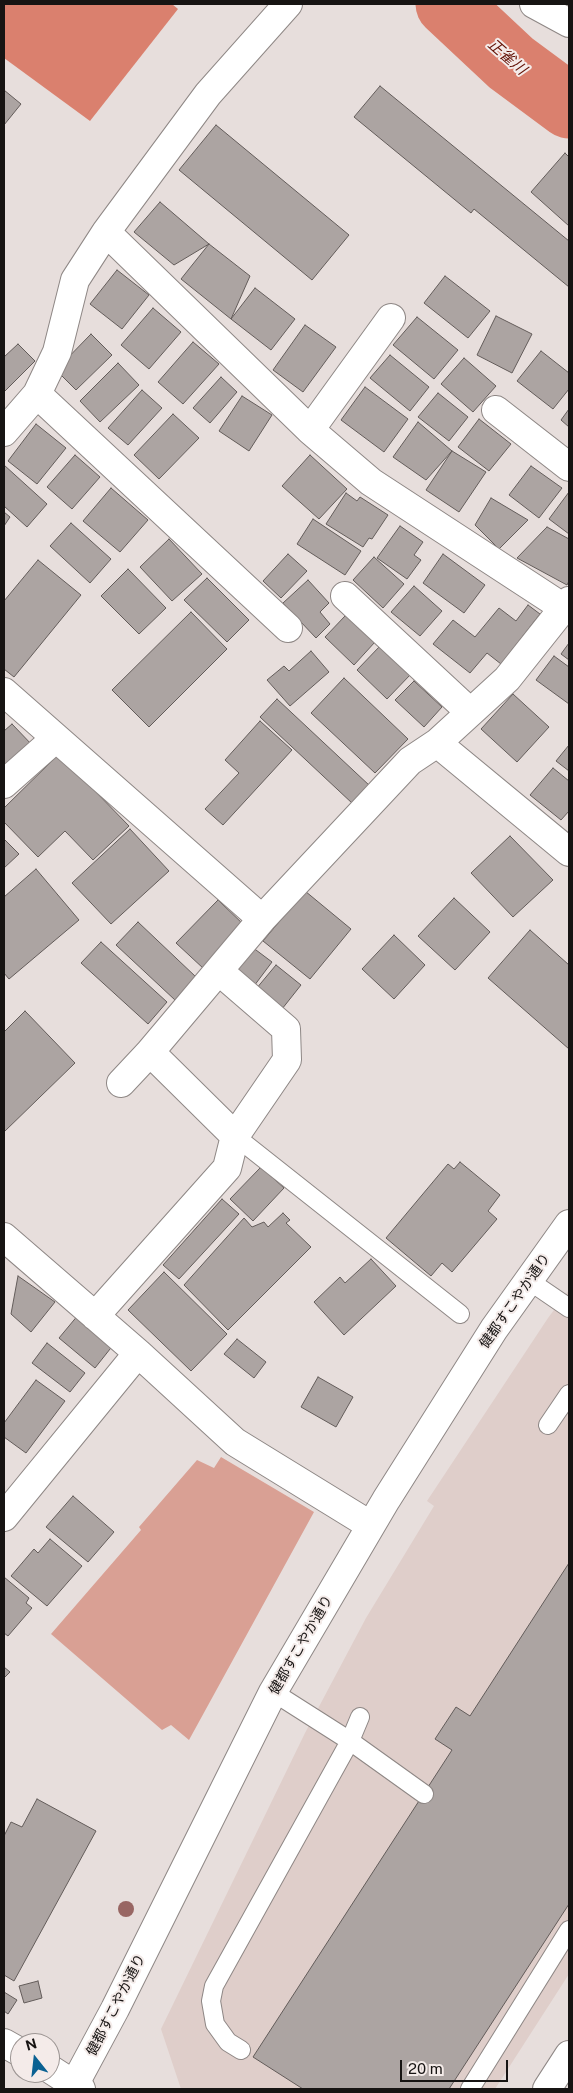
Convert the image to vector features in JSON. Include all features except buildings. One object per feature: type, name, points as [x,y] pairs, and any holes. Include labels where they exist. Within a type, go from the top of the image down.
[{"type":"street","points":[[4,432],[37,394],[57,352],[75,280],[106,232],[208,94],[288,4]]},
{"type":"street","points":[[534,4],[569,23]]},
{"type":"street","points":[[106,232],[310,430],[371,482],[567,604],[507,679],[437,743],[410,761],[262,919],[220,972],[121,1083]]},
{"type":"street","points":[[310,430],[391,318]]},
{"type":"street","points":[[37,394],[288,628]]},
{"type":"street","points":[[496,410],[569,467]]},
{"type":"street","points":[[345,596],[470,712]]},
{"type":"street","points":[[4,692],[262,919]]},
{"type":"street","points":[[4,784],[56,738]]},
{"type":"street","points":[[437,743],[569,850]]},
{"type":"street","points":[[95,1316],[227,1168],[235,1136],[287,1060],[286,1029],[220,972]]},
{"type":"street","points":[[150,1052],[235,1136]]},
{"type":"street","name":"健都すこやか通り","points":[[76,2088],[273,1692],[370,1525],[528,1280],[569,1224]]},
{"type":"street","points":[[4,1237],[138,1353],[235,1442],[370,1525]]},
{"type":"street","points":[[4,1517],[138,1353]]},
{"type":"street","points":[[548,2089],[569,2055]]},
{"type":"street","points":[[60,2076],[76,2088]]},
{"type":"lane","points":[[235,1136],[460,1314]]},
{"type":"lane","points":[[528,1280],[569,1308]]},
{"type":"lane","points":[[548,1425],[569,1394]]},
{"type":"lane","points":[[273,1692],[350,1741],[424,1794]]},
{"type":"lane","points":[[241,2050],[228,2042],[215,2024],[211,2001],[214,1986],[350,1741],[360,1717]]},
{"type":"lane","points":[[470,2089],[569,1930]]},
{"type":"shaded area","points":[[4,4],[172,4],[178,9],[90,121],[4,58]]},
{"type":"shaded area","points":[[569,1290],[569,1974],[495,2089],[181,2089],[161,2029],[305,1733],[366,1618],[434,1506],[427,1501],[548,1318]]},
{"type":"shaded area","points":[[221,1457],[314,1512],[189,1740],[171,1725],[162,1730],[51,1634],[141,1530],[139,1527],[197,1460],[214,1468]]},
{"type":"waterway","name":"正雀川","points":[[448,4],[511,63],[569,106]]}]
